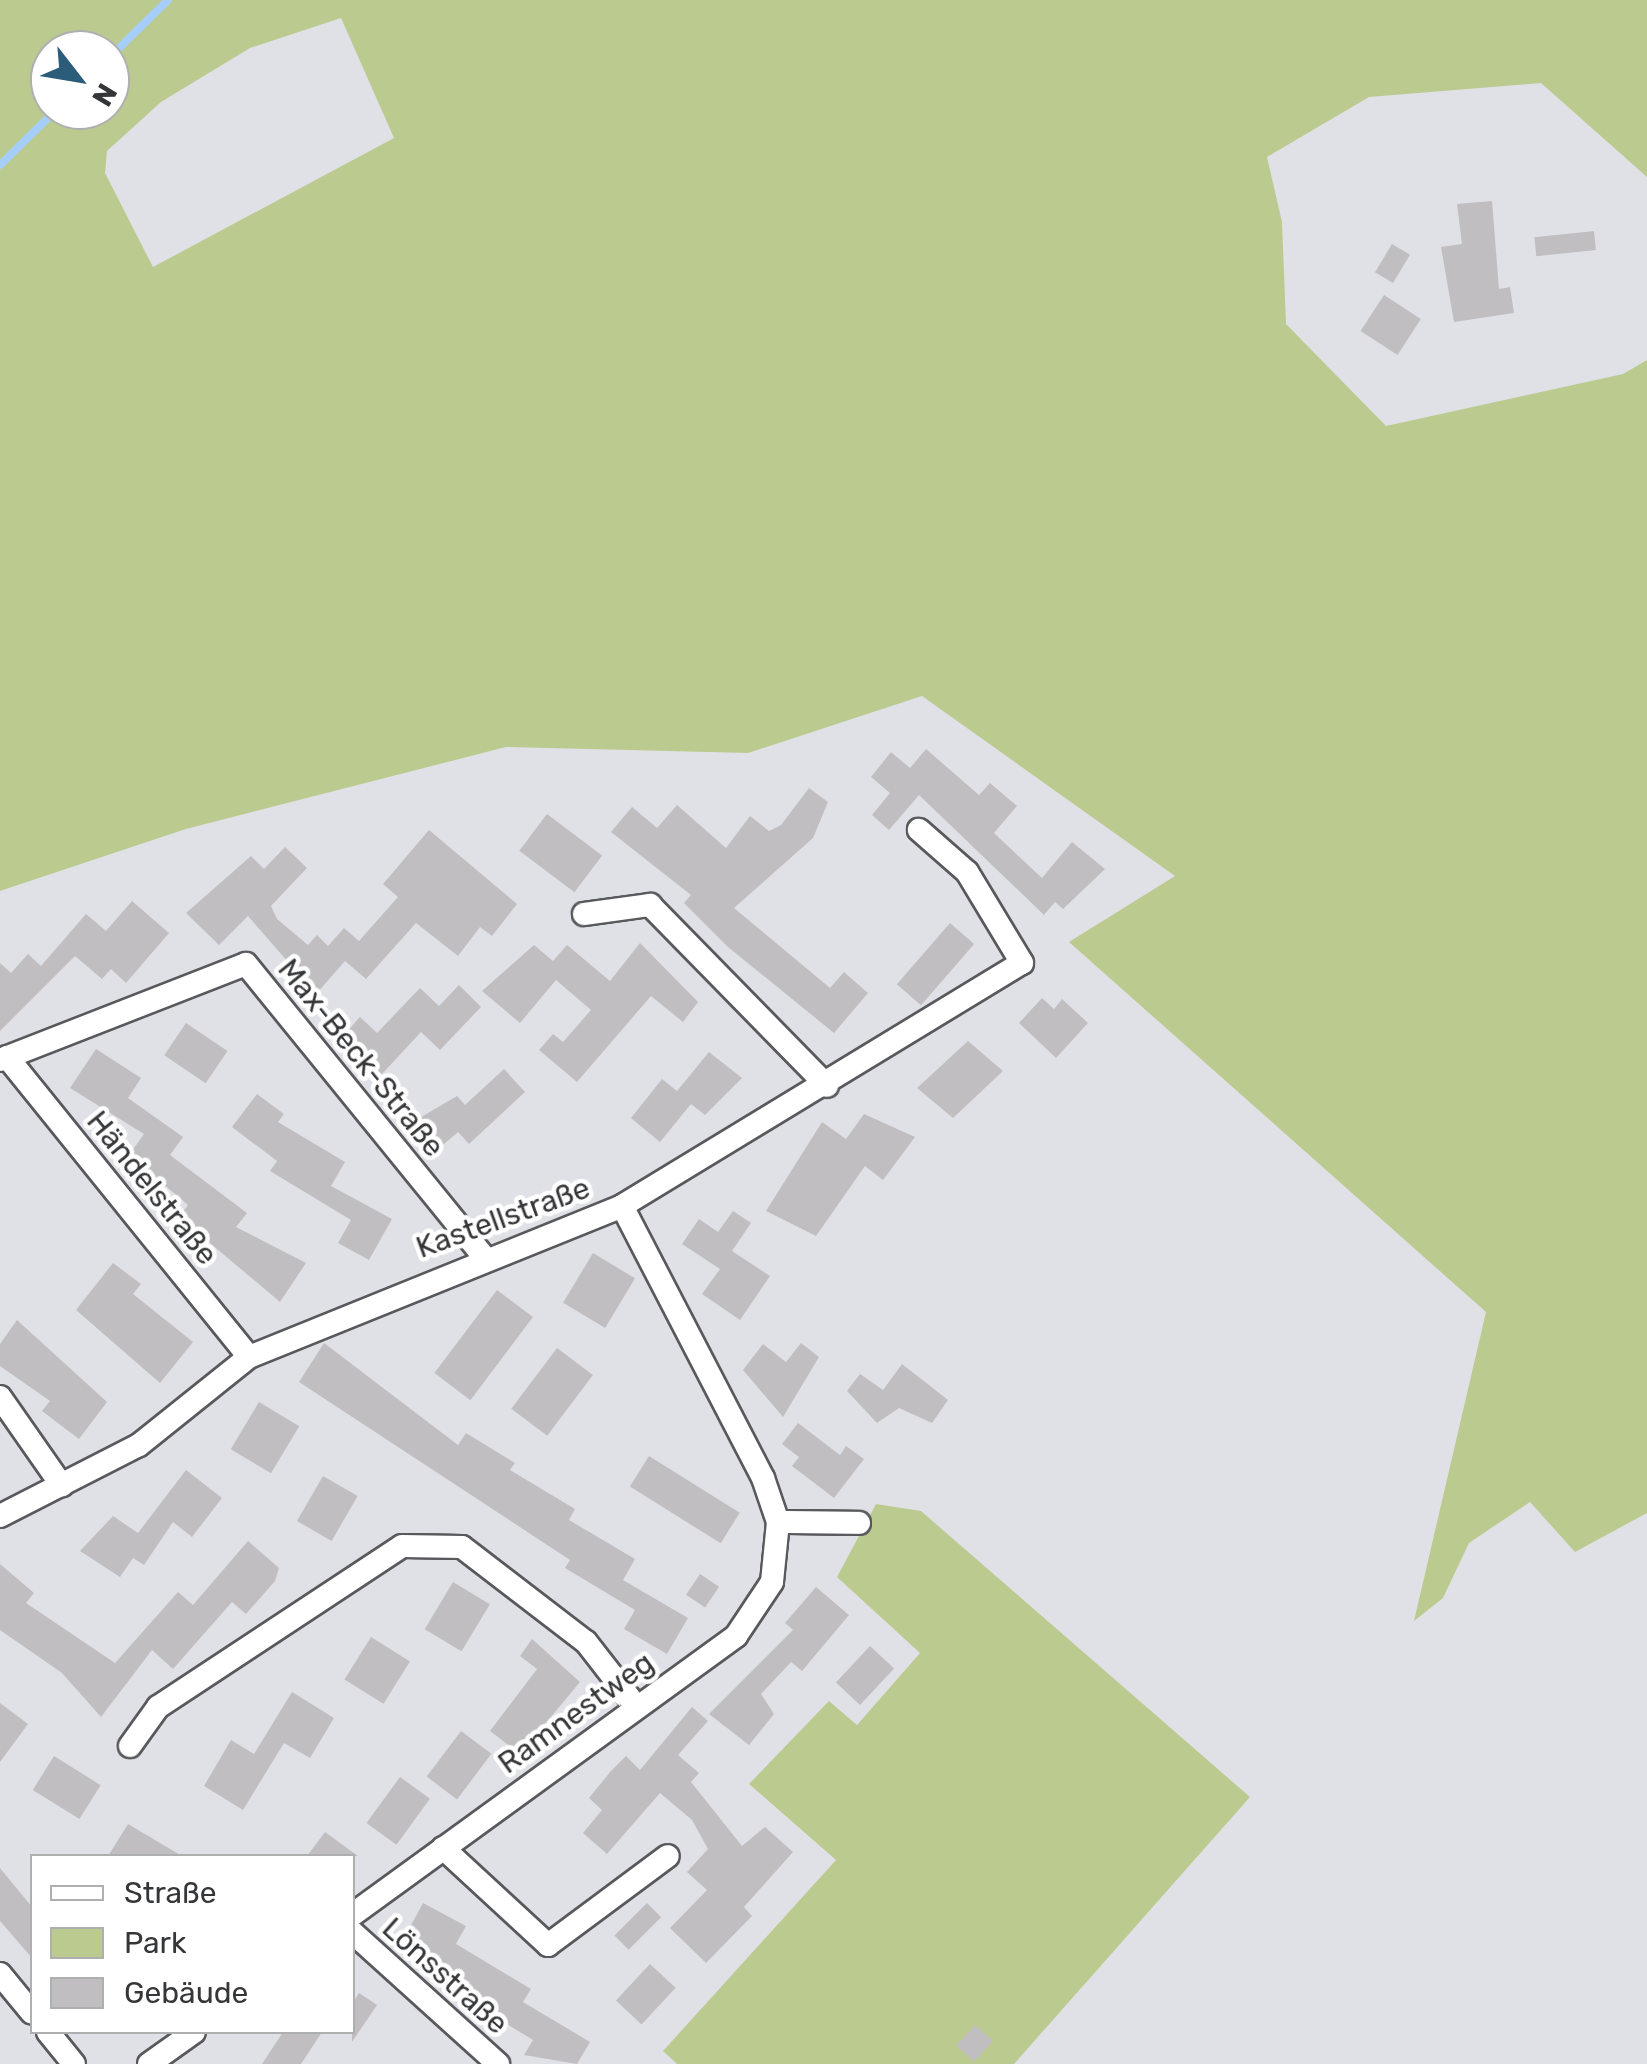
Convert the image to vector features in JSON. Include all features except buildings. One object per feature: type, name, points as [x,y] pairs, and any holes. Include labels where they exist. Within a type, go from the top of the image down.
[{"type":"street","name":"Kastellstraße","points":[[0,1516],[139,1445],[249,1357],[483,1256],[622,1206],[827,1086],[1022,963],[967,872],[918,830]]},
{"type":"street","points":[[584,914],[650,905],[827,1086]]},
{"type":"street","name":"Max-Beck-Straße","points":[[4,1058],[246,964],[483,1256]]},
{"type":"street","name":"Händelstraße","points":[[4,1058],[249,1357]]},
{"type":"street","name":"Ramnestweg","points":[[355,1913],[756,1611],[778,1557],[778,1522],[738,1420],[622,1206]]},
{"type":"street","points":[[0,1397],[62,1486]]},
{"type":"street","points":[[778,1522],[859,1523]]},
{"type":"street","points":[[130,1746],[158,1707],[402,1546],[462,1548],[586,1642],[634,1706]]},
{"type":"street","points":[[443,1848],[548,1945],[668,1856]]},
{"type":"street","name":"Lönsstraße","points":[[355,1935],[498,2064]]},
{"type":"street","points":[[0,1974],[30,2011]]},
{"type":"street","points":[[50,2034],[74,2064]]},
{"type":"street","points":[[149,2064],[191,2034]]},
{"type":"green space","points":[[0,0],[1647,0],[1647,177],[1541,83],[1369,97],[1267,157],[1282,222],[1286,324],[1386,426],[1623,374],[1647,360],[1647,1513],[1575,1552],[1530,1502],[1469,1543],[1443,1598],[1414,1621],[1486,1312],[1069,942],[1175,876],[922,696],[748,753],[506,747],[186,829],[0,891]],"holes":[[[341,18],[394,138],[153,267],[105,173],[107,151],[161,102],[250,48]]]},
{"type":"green space","points":[[876,1504],[921,1511],[1250,1797],[1014,2064],[677,2064],[663,2051],[836,1860],[749,1784],[829,1701],[857,1725],[920,1653],[837,1577]]},
{"type":"waterway","points":[[130,37],[168,0]]},
{"type":"waterway","points":[[0,165],[36,130]]}]
